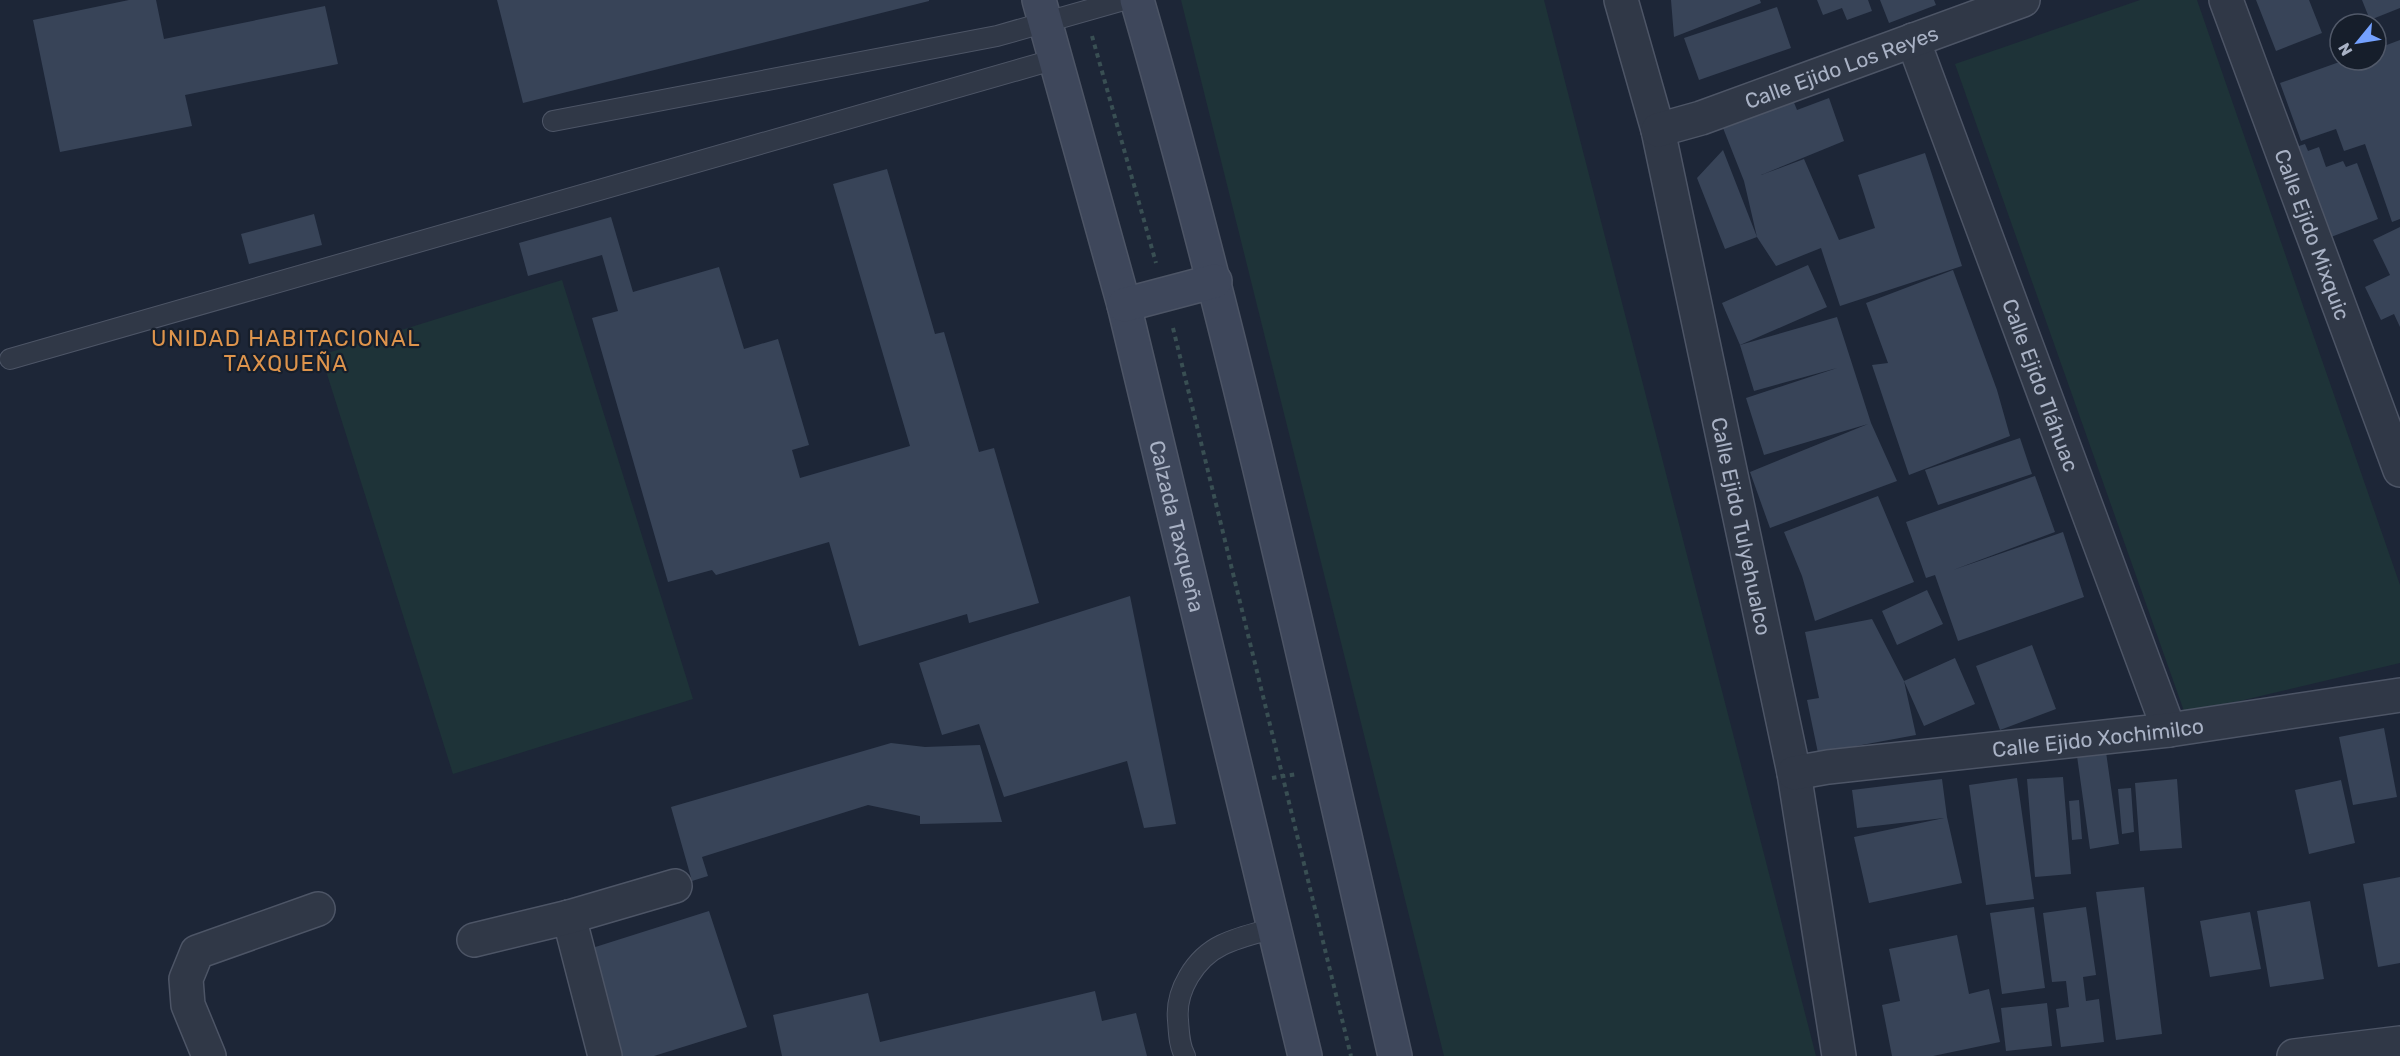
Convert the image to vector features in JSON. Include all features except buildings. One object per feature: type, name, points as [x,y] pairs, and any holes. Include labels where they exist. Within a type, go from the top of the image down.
[{"type":"main road","points":[[1137,0],[1174,126],[1215,281],[1395,1056]]},
{"type":"main road","name":"Calzada Taxqueña","points":[[1043,11],[1124,305],[1305,1056]]},
{"type":"main road","points":[[1124,305],[1215,281]]},
{"type":"street","name":"Calle Ejido Tulyehualco","points":[[1622,0],[1658,130],[1794,773],[1839,1056]]},
{"type":"street","name":"Calle Ejido Los Reyes","points":[[1658,130],[1701,118],[2023,0]]},
{"type":"street","name":"Calle Ejido Mixquic","points":[[2226,0],[2400,470]]},
{"type":"street","name":"Calle Ejido Tláhuac","points":[[1914,40],[2169,730]]},
{"type":"street","name":"Calle Ejido Xochimilco","points":[[1794,773],[1828,767],[2169,730],[2400,695]]},
{"type":"street","points":[[474,940],[569,917],[675,886]]},
{"type":"street","points":[[209,1056],[188,1005],[186,979],[197,952],[318,909]]},
{"type":"street","points":[[569,917],[605,1056]]},
{"type":"street","points":[[2294,1056],[2400,1043]]},
{"type":"lane","points":[[553,122],[976,41],[1043,11],[1086,11],[1124,0]]},
{"type":"lane","points":[[10,359],[1056,59]]},
{"type":"lane","points":[[1185,1056],[1180,1047],[1177,1008],[1183,987],[1198,963],[1221,945],[1275,928]]},
{"type":"path","points":[[1086,11],[1165,294],[1351,1056]]},
{"type":"path","points":[[1239,784],[1329,768]]},
{"type":"green space","points":[[1181,0],[1544,0],[1816,1056],[1444,1056]]},
{"type":"green space","points":[[2140,0],[2197,0],[2400,585],[2400,663],[2185,714],[1955,64]]},
{"type":"green space","points":[[562,280],[693,699],[453,774],[321,355]]},
{"type":"district","name":"UNIDAD HABITACIONAL TAXQUEÑA","points":[[286,350]]}]
